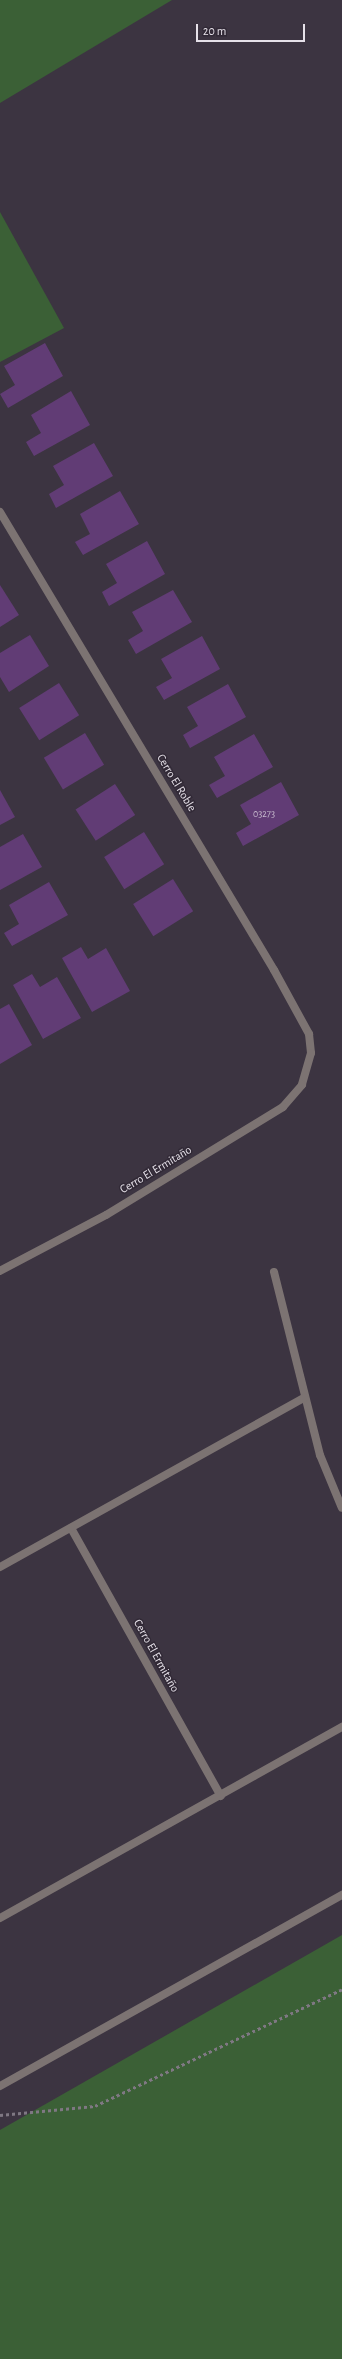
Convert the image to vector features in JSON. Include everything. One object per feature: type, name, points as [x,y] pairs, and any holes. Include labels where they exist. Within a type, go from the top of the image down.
[{"type":"street","name":"Cerro El Roble","points":[[0,512],[309,1034],[308,1071]]},
{"type":"street","name":"Cerro El Ermitaño","points":[[0,1271],[106,1215],[283,1107],[302,1085],[308,1071]]},
{"type":"street","points":[[274,1272],[304,1398],[320,1455],[342,1508]]},
{"type":"street","points":[[0,1567],[304,1398]]},
{"type":"street","name":"Cerro El Ermitaño","points":[[71,1528],[220,1796]]},
{"type":"street","points":[[0,1918],[342,1727]]},
{"type":"street","points":[[0,2086],[342,1895]]},
{"type":"path","points":[[0,2115],[95,2106],[342,1989]]},
{"type":"green space","points":[[0,0],[172,0],[0,103]]},
{"type":"green space","points":[[0,212],[64,328],[0,362]]},
{"type":"green space","points":[[342,1935],[342,2359],[0,2359],[0,2130]]},
{"type":"building","points":[[45,343],[63,376],[8,408],[0,394],[15,385],[4,366]]},
{"type":"building","points":[[71,391],[90,425],[34,456],[26,442],[41,433],[31,415]]},
{"type":"building","points":[[94,443],[113,476],[56,508],[49,494],[64,485],[53,466]]},
{"type":"building","points":[[120,491],[139,524],[83,555],[75,542],[90,534],[80,514]]},
{"type":"building","points":[[147,541],[165,574],[109,606],[102,592],[117,583],[106,564]]},
{"type":"building","points":[[0,585],[19,615],[0,627]]},
{"type":"building","points":[[173,590],[192,622],[136,654],[128,640],[143,631],[132,612]]},
{"type":"building","points":[[30,635],[49,666],[9,692],[0,677],[0,653]]},
{"type":"building","points":[[202,636],[220,669],[164,700],[156,687],[172,678],[161,659]]},
{"type":"building","points":[[59,683],[79,715],[39,740],[19,708]]},
{"type":"building","points":[[228,684],[246,717],[190,748],[183,735],[198,726],[187,707]]},
{"type":"building","points":[[85,733],[104,765],[63,789],[44,758]]},
{"type":"building","points":[[254,734],[273,767],[217,798],[209,785],[225,776],[214,757]]},
{"type":"building","points":[[281,782],[299,815],[243,846],[236,833],[251,824],[240,805]]},
{"type":"building","points":[[115,784],[135,815],[96,841],[76,810]]},
{"type":"building","points":[[0,790],[15,817],[0,825]]},
{"type":"building","points":[[144,832],[164,864],[124,889],[104,857]]},
{"type":"building","points":[[23,834],[42,867],[0,890],[0,847]]},
{"type":"building","points":[[173,879],[193,911],[153,936],[133,904]]},
{"type":"building","points":[[49,882],[68,915],[12,946],[4,933],[19,924],[9,905]]},
{"type":"building","points":[[81,947],[88,959],[106,948],[130,991],[92,1012],[62,958]]},
{"type":"building","points":[[32,974],[40,987],[57,977],[81,1018],[43,1039],[13,985]]},
{"type":"building","points":[[9,1004],[32,1045],[0,1064],[0,1009]]}]
